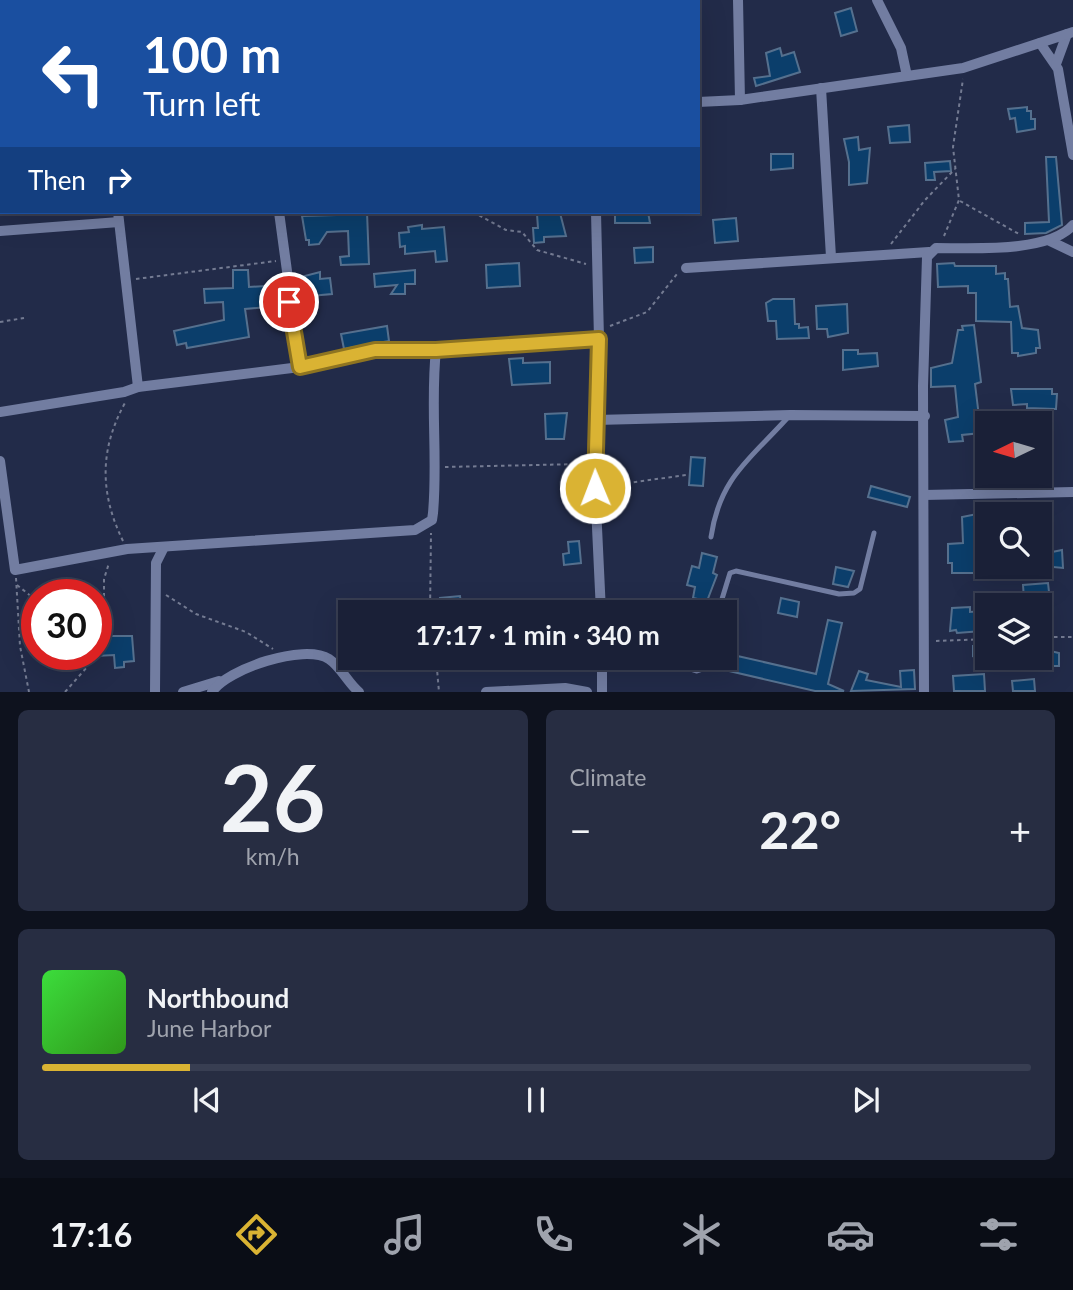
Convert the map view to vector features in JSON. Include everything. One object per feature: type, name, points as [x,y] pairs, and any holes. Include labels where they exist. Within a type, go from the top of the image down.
[{"type":"street","points":[[738,0],[740,100]]},
{"type":"street","points":[[877,0],[901,48],[907,76]]},
{"type":"street","points":[[700,102],[740,100],[962,68],[1070,33]]},
{"type":"street","points":[[1056,64],[1070,33]]},
{"type":"street","points":[[1040,43],[1056,64],[1073,155]]},
{"type":"street","points":[[821,88],[831,257]]},
{"type":"street","points":[[279,214],[300,367]]},
{"type":"street","points":[[596,214],[599,335],[594,464],[600,600]]},
{"type":"street","points":[[0,231],[118,217],[136,389]]},
{"type":"street","points":[[686,268],[1031,244],[1051,241],[1064,235],[1073,225]]},
{"type":"street","points":[[1051,241],[1073,252]]},
{"type":"street","points":[[924,691],[924,265],[932,250]]},
{"type":"street","points":[[0,421],[3,411],[136,389],[300,367],[375,350],[436,350],[599,335]]},
{"type":"street","points":[[0,461],[15,570],[127,549],[403,533],[432,520],[437,467],[433,377],[436,350]]},
{"type":"street","points":[[596,420],[790,415],[925,416]]},
{"type":"street","points":[[924,495],[1073,492]]},
{"type":"street","points":[[155,691],[156,563],[164,547]]},
{"type":"street","points":[[183,691],[219,681],[241,669],[283,657],[311,655],[328,658],[359,691]]},
{"type":"street","points":[[602,670],[602,691]]},
{"type":"street","points":[[212,691],[219,681]]},
{"type":"street","points":[[486,691],[565,688],[587,691]]},
{"type":"lane","points":[[711,537],[720,497],[743,463],[790,415]]},
{"type":"lane","points":[[721,600],[726,579],[730,573],[736,571],[839,594],[854,593],[862,581],[874,533]]},
{"type":"path","points":[[932,250],[954,217],[959,200],[953,147],[963,90],[962,68]]},
{"type":"path","points":[[884,253],[925,200],[956,168]]},
{"type":"path","points":[[959,200],[1005,224],[1031,244]]},
{"type":"path","points":[[477,214],[506,230],[522,232],[537,250],[590,265],[598,274]]},
{"type":"path","points":[[126,280],[284,260]]},
{"type":"path","points":[[599,335],[647,312],[678,272],[686,268]]},
{"type":"path","points":[[0,322],[24,318]]},
{"type":"path","points":[[127,549],[109,507],[104,478],[115,427],[136,389]]},
{"type":"path","points":[[437,467],[594,464]]},
{"type":"path","points":[[595,488],[686,475]]},
{"type":"path","points":[[430,600],[432,520]]},
{"type":"path","points":[[104,579],[113,552]]},
{"type":"path","points":[[15,570],[20,646],[29,691]]},
{"type":"path","points":[[17,584],[21,587]]},
{"type":"path","points":[[156,589],[196,614],[246,632],[283,657]]},
{"type":"path","points":[[1052,637],[1073,637]]},
{"type":"path","points":[[924,642],[975,640]]},
{"type":"path","points":[[65,691],[84,670]]},
{"type":"path","points":[[437,670],[439,691]]},
{"type":"building","points":[[851,8],[857,31],[841,36],[835,13]]},
{"type":"building","points":[[780,48],[782,56],[794,52],[800,72],[756,86],[754,78],[770,76],[766,53]]},
{"type":"building","points":[[1027,107],[1027,111],[1031,111],[1031,119],[1035,119],[1035,129],[1017,132],[1015,118],[1010,119],[1008,109]]},
{"type":"building","points":[[909,125],[910,142],[890,143],[888,127]]},
{"type":"building","points":[[858,137],[859,150],[870,148],[867,183],[849,185],[849,162],[844,139]]},
{"type":"building","points":[[771,154],[793,154],[793,168],[771,170]]},
{"type":"building","points":[[1046,157],[1056,157],[1062,225],[1046,233],[1025,234],[1025,223],[1049,222]]},
{"type":"building","points":[[950,161],[951,171],[934,172],[935,180],[926,180],[925,163]]},
{"type":"building","points":[[367,214],[369,264],[341,265],[340,257],[349,256],[348,231],[327,232],[319,244],[309,245],[302,216]]},
{"type":"building","points":[[537,214],[560,214],[566,236],[544,237],[544,242],[534,243],[533,228],[538,228]]},
{"type":"building","points":[[615,214],[648,214],[650,223],[615,223]]},
{"type":"building","points":[[736,218],[738,241],[715,243],[713,220]]},
{"type":"building","points":[[422,225],[422,229],[444,227],[447,261],[436,262],[435,251],[405,254],[405,246],[400,247],[399,233],[409,232],[408,227]]},
{"type":"building","points":[[653,247],[653,262],[635,263],[634,248]]},
{"type":"building","points":[[519,263],[520,286],[487,288],[486,265]]},
{"type":"building","points":[[954,263],[955,266],[996,266],[996,274],[1005,273],[1010,307],[1018,306],[1022,328],[1038,330],[1040,348],[1036,348],[1036,353],[1018,356],[1018,353],[1012,353],[1011,322],[976,321],[976,293],[968,293],[968,286],[938,287],[937,264]]},
{"type":"building","points":[[233,270],[248,270],[249,287],[265,286],[267,307],[245,309],[249,337],[187,348],[186,343],[177,345],[174,331],[224,320],[223,302],[205,303],[204,289],[233,288]]},
{"type":"building","points":[[415,270],[415,284],[405,284],[405,294],[391,294],[397,285],[375,287],[374,274]]},
{"type":"building","points":[[320,272],[320,279],[330,278],[332,294],[299,297],[297,278]]},
{"type":"building","points":[[773,299],[794,299],[795,324],[799,324],[799,328],[808,327],[809,338],[777,339],[776,321],[768,321],[766,303]]},
{"type":"building","points":[[847,304],[848,333],[828,337],[827,329],[817,329],[816,306]]},
{"type":"building","points":[[974,325],[981,382],[975,384],[978,411],[975,411],[975,434],[962,435],[963,441],[949,442],[945,420],[958,417],[955,386],[931,387],[931,368],[952,363],[958,330],[963,330],[962,326]]},
{"type":"building","points":[[387,326],[389,341],[344,349],[341,334]]},
{"type":"building","points":[[843,350],[858,350],[858,354],[877,353],[878,366],[843,370]]},
{"type":"building","points":[[523,358],[523,363],[550,362],[550,383],[512,385],[509,359]]},
{"type":"building","points":[[1011,389],[1052,389],[1052,394],[1057,394],[1056,409],[1027,408],[1027,404],[1013,405]]},
{"type":"building","points":[[567,413],[564,439],[546,439],[545,414]]},
{"type":"building","points":[[691,457],[705,458],[703,486],[689,485]]},
{"type":"building","points":[[871,486],[910,497],[907,507],[868,497]]},
{"type":"building","points":[[975,514],[975,573],[952,573],[952,563],[948,563],[948,544],[963,543],[962,517]]},
{"type":"building","points":[[579,541],[581,563],[564,565],[563,554],[569,553],[568,542]]},
{"type":"building","points":[[1062,550],[1063,568],[1052,567],[1052,552]]},
{"type":"building","points":[[702,553],[717,557],[713,573],[717,575],[707,600],[693,598],[695,587],[687,585],[692,566],[699,568]]},
{"type":"building","points":[[836,567],[854,571],[848,587],[833,584]]},
{"type":"building","points":[[1048,583],[1049,593],[1024,593],[1023,585]]},
{"type":"building","points":[[460,596],[460,600],[440,600]]},
{"type":"building","points":[[781,598],[799,602],[797,617],[778,613]]},
{"type":"building","points":[[970,607],[970,612],[975,612],[975,632],[950,631],[952,608]]},
{"type":"building","points":[[828,620],[842,623],[828,684],[844,691],[815,691],[729,671],[737,670],[737,656],[816,674]]},
{"type":"building","points":[[112,636],[132,636],[134,661],[124,662],[124,667],[115,668]]},
{"type":"building","points":[[1052,651],[1059,653],[1059,666],[1052,666]]},
{"type":"building","points":[[914,670],[915,689],[851,691],[859,671],[868,674],[866,680],[901,687],[900,671]]},
{"type":"building","points":[[984,674],[985,691],[954,691],[953,676]]},
{"type":"building","points":[[1034,679],[1035,691],[1013,691],[1012,681]]},
{"type":"route","points":[[289,302],[300,367],[375,350],[436,350],[599,339],[595,488]]}]
